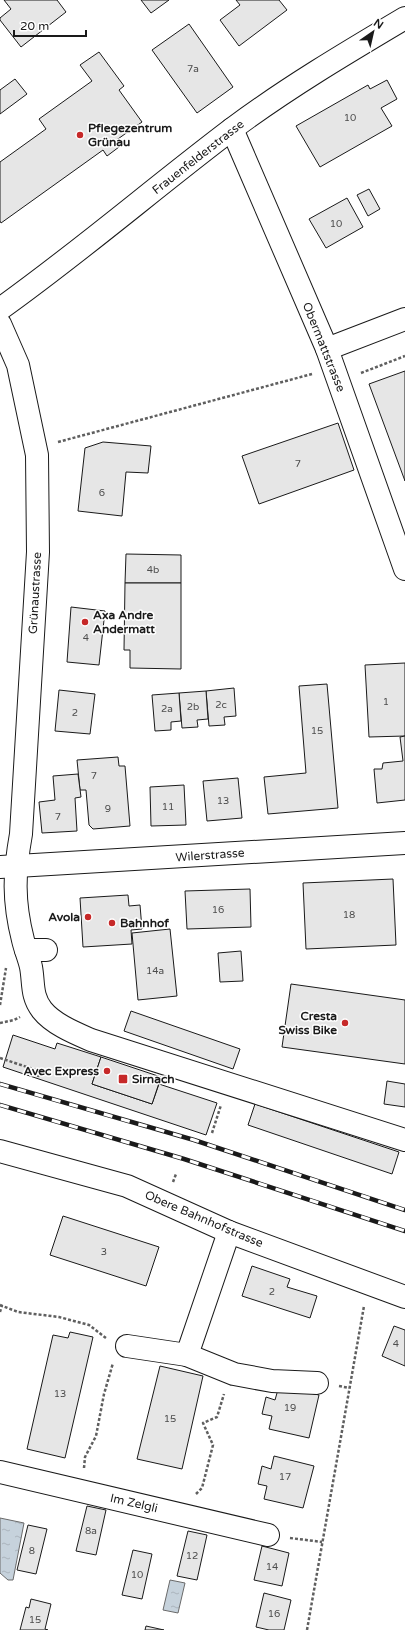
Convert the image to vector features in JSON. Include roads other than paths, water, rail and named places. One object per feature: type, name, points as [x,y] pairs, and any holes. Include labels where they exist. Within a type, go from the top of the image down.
[{"type":"street","name":"Frauenfelderstrasse","points":[[0,309],[40,280],[232,129],[316,72],[405,18]]},
{"type":"street","name":"Obermattstrasse","points":[[232,129],[333,366],[405,569]]},
{"type":"street","points":[[333,366],[405,318]]},
{"type":"street","name":"Grünaustrasse","points":[[0,324],[18,365],[36,448],[38,552],[21,834],[8,867],[15,893],[10,924],[36,950],[31,968],[35,999],[43,1012],[65,1017],[91,1040],[405,1140]]},
{"type":"street","name":"Wilerstrasse","points":[[8,867],[405,843]]},
{"type":"street","name":"Obere Bahnhofstrasse","points":[[0,1151],[127,1186],[229,1232],[405,1297]]},
{"type":"street","points":[[187,1355],[229,1232]]},
{"type":"street","points":[[123,1345],[187,1355],[234,1374],[272,1382],[317,1383]]},
{"type":"street","name":"Im Zelgli","points":[[0,1472],[268,1535]]},
{"type":"water","points":[[0,1518],[24,1523],[13,1580],[8,1580],[0,1573]]},
{"type":"water","points":[[170,1580],[185,1583],[178,1613],[163,1610]]},
{"type":"railway","points":[[0,1084],[194,1140],[405,1210]]},
{"type":"railway","points":[[0,1105],[184,1159],[405,1231]]},
{"type":"place","name":"Pflegezentrum Grünau","points":[[80,135]]},
{"type":"place","name":"Axa Andre Andermatt","points":[[85,622]]},
{"type":"place","name":"Avola","points":[[88,917]]},
{"type":"place","name":"Bahnhof","points":[[112,923]]},
{"type":"place","name":"Cresta Swiss Bike","points":[[345,1023]]},
{"type":"place","name":"Avec Express","points":[[107,1071]]},
{"type":"place","name":"Sirnach","points":[[123,1079]]}]
